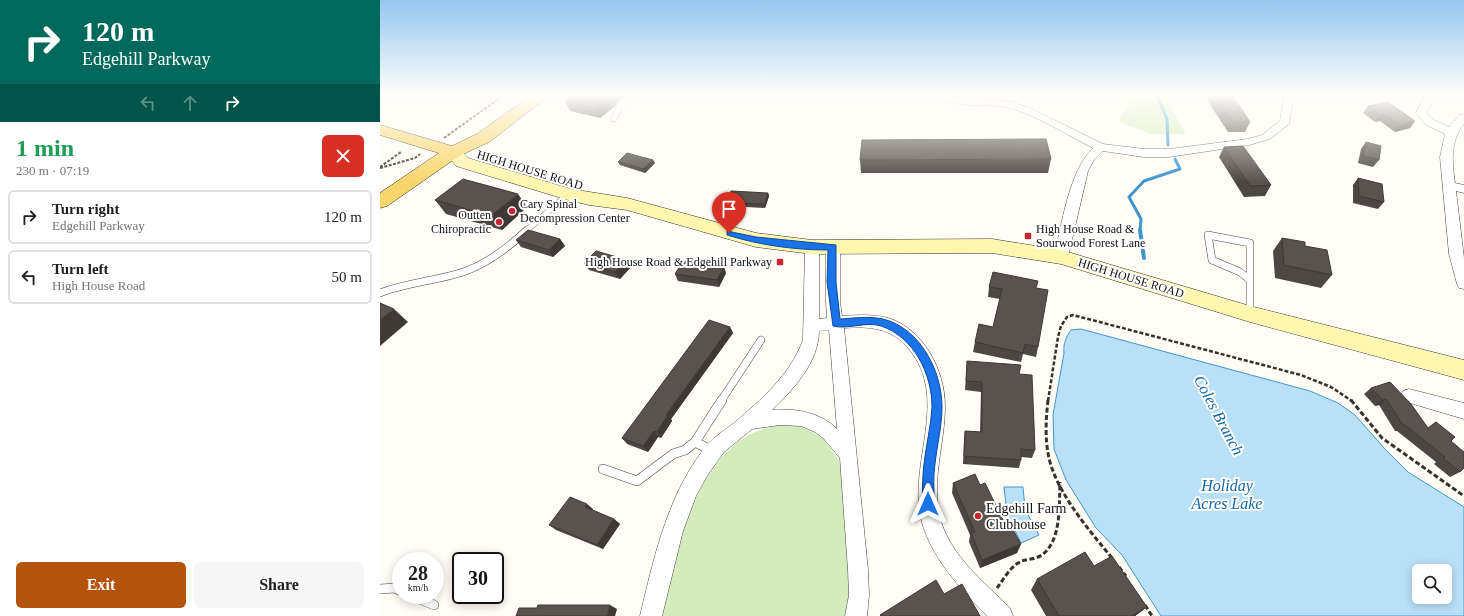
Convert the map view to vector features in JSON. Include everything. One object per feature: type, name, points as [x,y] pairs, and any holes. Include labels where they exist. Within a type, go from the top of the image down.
[{"type":"main road","points":[[380,202],[451,143],[483,124]]},
{"type":"main road","points":[[451,143],[483,138],[503,124]]},
{"type":"main road","name":"HIGH HOUSE ROAD","points":[[380,130],[451,143],[474,153],[599,191],[627,204]]},
{"type":"main road","name":"HIGH HOUSE ROAD","points":[[451,143],[462,162],[568,194],[589,199],[627,204],[756,240],[812,247],[992,246],[1062,257],[1250,314],[1464,370]]},
{"type":"street","points":[[1052,124],[1100,147],[1144,153],[1169,154],[1249,142],[1266,137],[1283,124]]},
{"type":"street","points":[[1434,124],[1451,132]]},
{"type":"street","points":[[1458,124],[1451,132],[1446,157],[1455,247],[1464,284]]},
{"type":"street","points":[[1062,257],[1082,172],[1089,158],[1100,147]]},
{"type":"street","points":[[1449,186],[1464,190]]},
{"type":"street","points":[[650,616],[667,548],[678,518],[700,471],[714,451],[785,386],[799,368],[807,354],[811,340],[812,247]]},
{"type":"street","points":[[833,247],[832,282],[858,570],[859,595],[856,616]]},
{"type":"street","points":[[811,326],[872,321],[883,323],[900,331],[916,345],[926,360],[933,377],[937,406],[928,478],[928,504],[932,522],[939,540],[955,565],[1002,616]]},
{"type":"street","points":[[1410,396],[1464,411]]},
{"type":"street","points":[[747,422],[782,417],[804,419],[818,425],[829,433],[848,455]]},
{"type":"lane","points":[[380,293],[397,287],[452,275],[480,265],[505,248],[568,194]]},
{"type":"lane","points":[[1250,280],[1240,272],[1212,260],[1208,235],[1250,243],[1250,280],[1250,314]]},
{"type":"lane","points":[[604,469],[637,481],[672,454],[685,450],[695,442],[761,340]]},
{"type":"lane","points":[[695,442],[714,451]]},
{"type":"lane","points":[[380,589],[392,588]]},
{"type":"path","points":[[451,143],[473,124]]},
{"type":"path","points":[[380,167],[401,152]]},
{"type":"path","points":[[380,167],[415,158]]},
{"type":"path","points":[[1130,582],[1098,542],[1073,505],[1053,470],[1048,454],[1049,396],[1060,327],[1067,317],[1073,315],[1318,381],[1350,400],[1358,407],[1372,428],[1382,438],[1464,496]]},
{"type":"path","points":[[987,601],[1013,568],[1020,562],[1036,558],[1051,546],[1058,518],[1060,482]]},
{"type":"path","points":[[1143,603],[1152,616]]},
{"type":"green space","points":[[1125,124],[1180,124],[1186,134],[1151,134]]},
{"type":"green space","points":[[779,425],[797,425],[824,439],[841,464],[850,576],[848,616],[659,616],[670,570],[687,518],[712,470],[727,451],[745,437]]},
{"type":"water","name":"Holiday Acres Lake","points":[[1081,329],[1310,391],[1338,403],[1355,415],[1408,472],[1464,507],[1464,616],[1161,616],[1122,555],[1096,528],[1066,480],[1054,449],[1053,415],[1066,338],[1071,330]]},
{"type":"water","points":[[1004,487],[1023,487],[1025,509],[1039,535],[1021,543],[1007,514]]},
{"type":"building","points":[[1046,139],[1051,159],[860,160],[862,140]]},
{"type":"building","points":[[1366,142],[1381,146],[1379,160],[1363,156]]},
{"type":"building","points":[[1243,146],[1271,185],[1250,186],[1224,147]]},
{"type":"building","points":[[627,153],[653,160],[643,169],[618,162]]},
{"type":"building","points":[[1358,178],[1382,184],[1384,202],[1359,196]]},
{"type":"building","points":[[463,179],[518,194],[491,216],[435,200]]},
{"type":"building","points":[[731,191],[768,193],[765,204],[727,203]]},
{"type":"building","points":[[528,230],[560,239],[549,250],[516,240]]},
{"type":"building","points":[[1282,238],[1305,242],[1305,246],[1327,250],[1332,275],[1284,265]]},
{"type":"building","points":[[596,251],[627,260],[615,272],[584,263]]},
{"type":"building","points":[[683,261],[724,266],[717,280],[675,274]]},
{"type":"building","points":[[993,272],[1038,281],[1036,288],[1048,290],[1038,347],[1025,344],[1023,353],[975,342],[979,324],[993,327],[1002,289],[989,287]]},
{"type":"building","points":[[380,303],[394,309],[380,320]]},
{"type":"building","points":[[709,320],[730,327],[666,415],[668,415],[657,432],[654,431],[643,446],[622,438]]},
{"type":"building","points":[[967,361],[1021,365],[1019,374],[1032,375],[1035,450],[1021,449],[1021,460],[964,456],[965,431],[982,432],[982,382],[966,381]]},
{"type":"building","points":[[1390,382],[1411,404],[1428,428],[1436,422],[1455,437],[1451,441],[1464,452],[1464,468],[1460,472],[1443,458],[1445,457],[1405,425],[1403,425],[1386,399],[1383,400],[1371,388]]},
{"type":"building","name":"Edgehill Farm Clubhouse","points":[[975,474],[980,485],[985,483],[1008,530],[1012,528],[1021,544],[982,560],[971,533],[975,532],[953,483]]},
{"type":"building","points":[[570,497],[587,504],[585,507],[614,519],[597,545],[549,525]]},
{"type":"building","points":[[1085,552],[1094,566],[1112,556],[1147,607],[1132,616],[1059,616],[1037,579]]},
{"type":"building","points":[[936,580],[944,594],[962,584],[980,616],[880,615]]},
{"type":"building","points":[[538,605],[610,605],[607,616],[516,616],[519,608],[537,608]]},
{"type":"waterway","name":"Coles Branch","points":[[1167,124],[1168,145]]},
{"type":"waterway","name":"Coles Branch","points":[[1140,230],[1141,219],[1129,197],[1144,181],[1180,169],[1175,159]]},
{"type":"waterway","name":"Coles Branch","points":[[1140,230],[1144,258]]},
{"type":"place","name":"Cary Spinal Decompression Center","points":[[512,211]]},
{"type":"place","name":"Outten Chiropractic","points":[[499,222]]},
{"type":"place","name":"High House Road & Sourwood Forest Lane","points":[[1028,236]]},
{"type":"place","name":"High House Road & Edgehill Parkway","points":[[780,262]]},
{"type":"place","name":"Edgehill Farm Clubhouse","points":[[978,516]]},
{"type":"route","points":[[729,233],[756,240],[812,247],[833,247],[832,282],[836,323],[872,321],[883,323],[900,331],[916,345],[926,360],[933,377],[937,406],[929,466],[928,504]]}]
